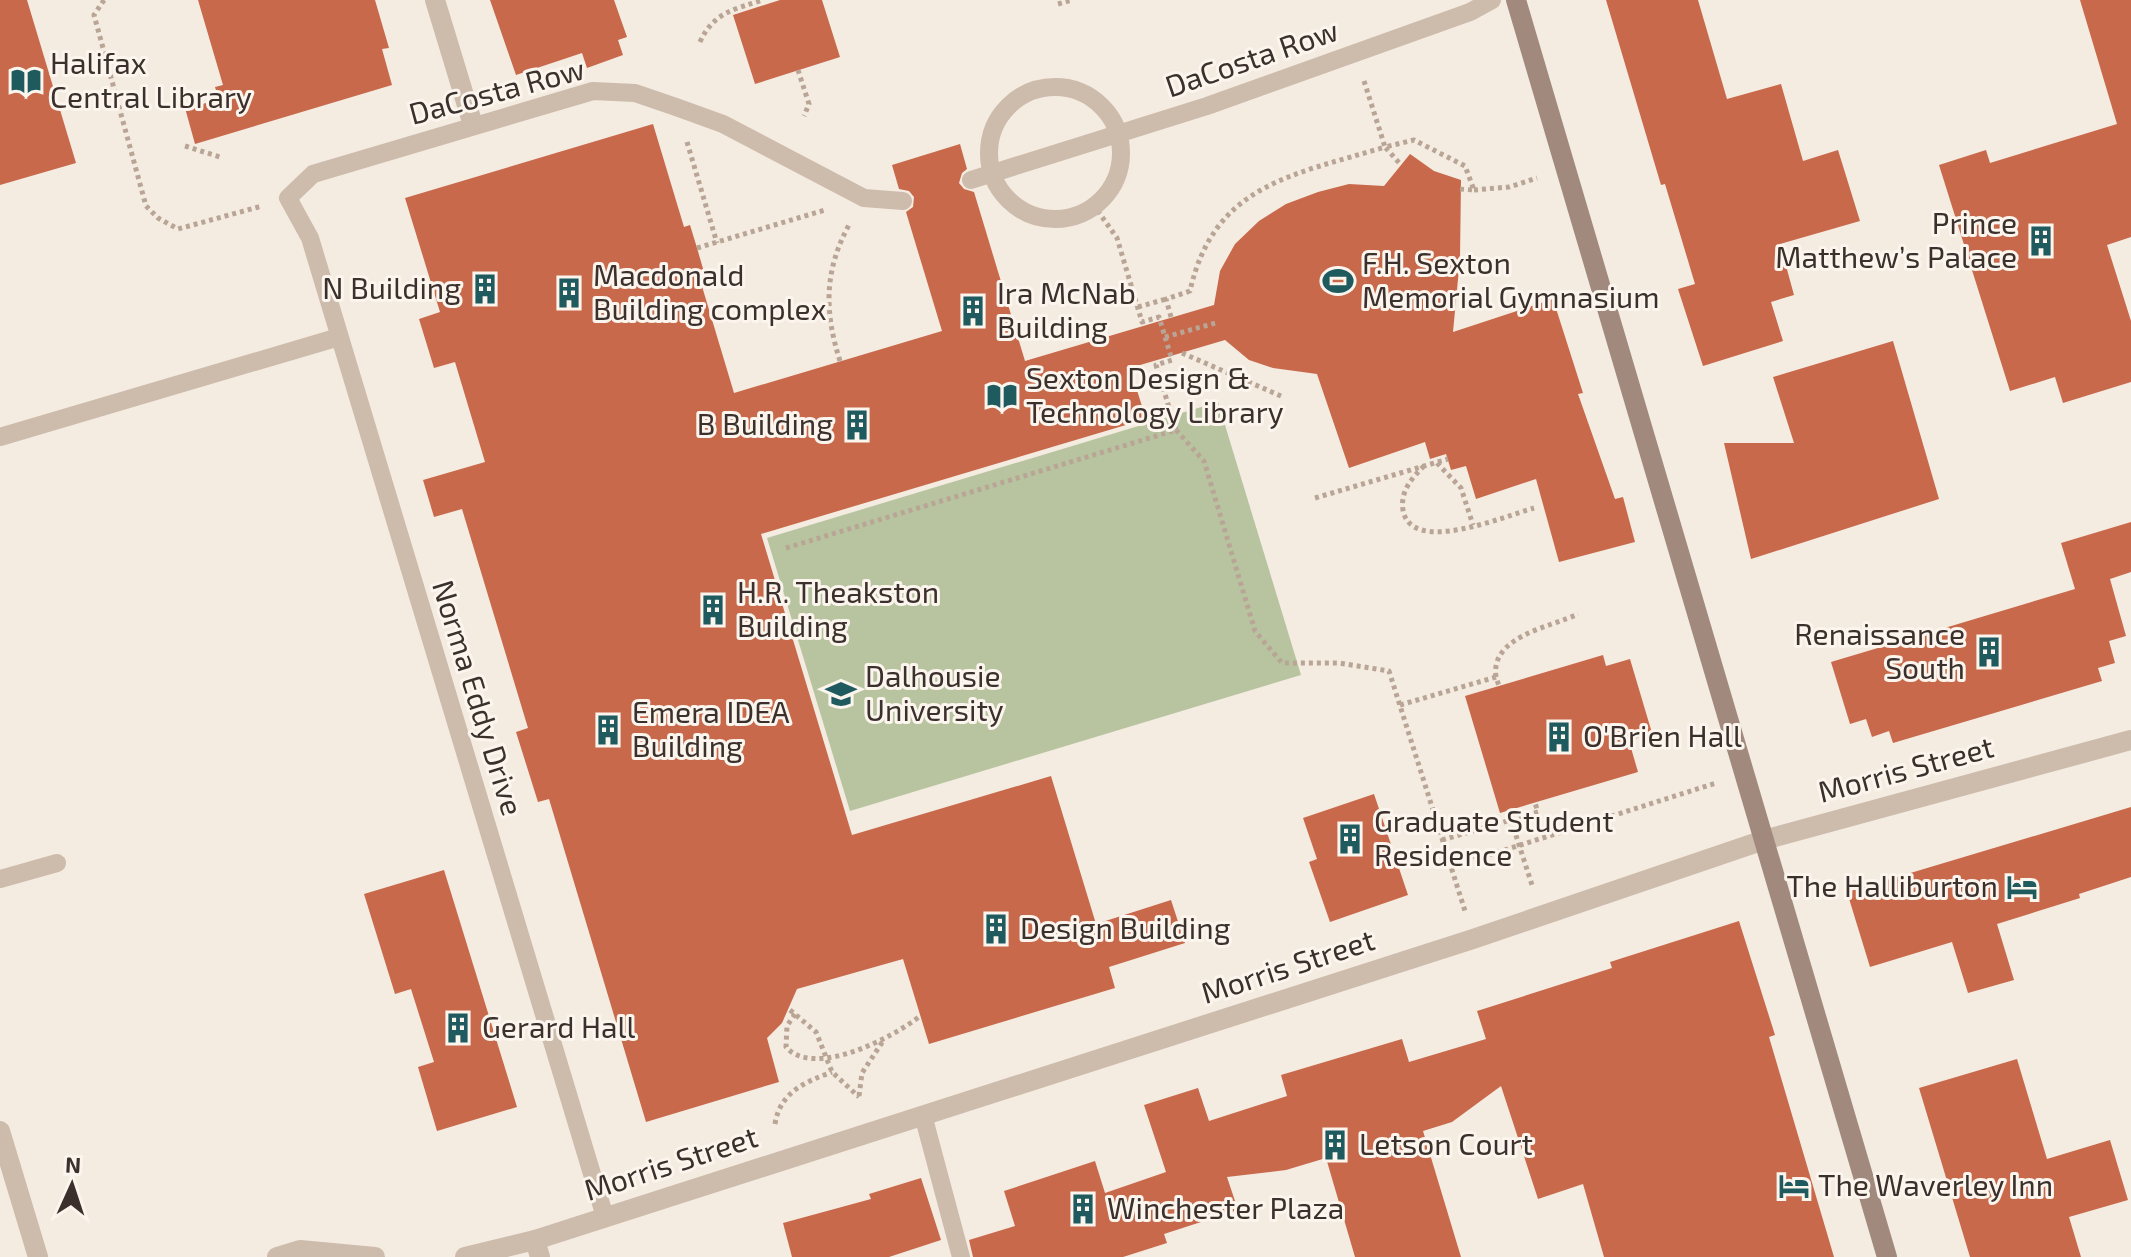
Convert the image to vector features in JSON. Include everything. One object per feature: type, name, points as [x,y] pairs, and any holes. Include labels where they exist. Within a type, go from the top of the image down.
[{"type":"main road","points":[[1516,0],[1568,167],[1887,1257]]},
{"type":"street","points":[[435,0],[473,125]]},
{"type":"street","name":"Morris Street","points":[[465,1257],[538,1249],[605,1217],[1473,939],[1764,840],[2131,740]]},
{"type":"street","points":[[0,1131],[38,1257]]},
{"type":"street","points":[[277,1257],[300,1250],[375,1257]]},
{"type":"lane","name":"DaCosta Row","points":[[991,172],[1207,106],[1470,12],[1492,0]]},
{"type":"lane","points":[[1054,87],[1074,90],[1093,98],[1108,113],[1118,131],[1122,152],[1119,173],[1110,192],[1095,207],[1076,217],[1055,220],[1034,217],[1015,207],[1000,192],[991,172],[988,153],[991,132],[1001,114],[1016,100],[1034,90],[1054,87]]},
{"type":"lane","name":"DaCosta Row","points":[[280,200],[313,174],[593,91],[635,93],[676,107],[723,124],[864,198],[903,201]]},
{"type":"lane","points":[[971,180],[991,172]]},
{"type":"lane","name":"Norma Eddy Drive","points":[[280,200],[310,238],[605,1217]]},
{"type":"lane","points":[[0,437],[339,337]]},
{"type":"lane","points":[[0,879],[57,863]]},
{"type":"lane","points":[[923,1115],[961,1257]]},
{"type":"path","points":[[104,0],[94,15],[146,206],[158,218],[178,229],[280,200]]},
{"type":"path","points":[[700,42],[708,25],[722,13],[763,0]]},
{"type":"path","points":[[1058,4],[1072,0]]},
{"type":"path","points":[[1358,53],[1372,114],[1385,147],[1401,165]]},
{"type":"path","points":[[798,70],[809,104],[804,116]]},
{"type":"path","points":[[676,107],[717,243]]},
{"type":"path","points":[[1138,307],[1190,291],[1197,260],[1217,224],[1240,201],[1275,181],[1414,140],[1465,166],[1474,190]]},
{"type":"path","points":[[185,146],[220,157]]},
{"type":"path","points":[[1458,189],[1509,187],[1568,167]]},
{"type":"path","points":[[697,248],[864,198]]},
{"type":"path","points":[[840,361],[828,321],[833,253],[864,198]]},
{"type":"path","points":[[1095,207],[1117,238],[1142,322],[1159,317],[1172,360],[1156,365],[1176,430],[1204,461],[1255,631],[1282,663],[1339,663],[1389,671],[1473,939]]},
{"type":"path","points":[[1166,299],[1171,317]]},
{"type":"path","points":[[1165,337],[1219,322]]},
{"type":"path","points":[[1182,353],[1281,396]]},
{"type":"path","points":[[786,548],[1176,430]]},
{"type":"path","points":[[1315,498],[1448,459]]},
{"type":"path","points":[[1437,463],[1461,488],[1473,525]]},
{"type":"path","points":[[1424,466],[1404,491],[1402,504],[1410,526],[1430,533],[1534,508]]},
{"type":"path","points":[[1499,686],[1495,667],[1504,649],[1525,635],[1578,614]]},
{"type":"path","points":[[1400,705],[1496,677]]},
{"type":"path","points":[[1451,867],[1723,781]]},
{"type":"path","points":[[1442,840],[1538,812],[1535,803]]},
{"type":"path","points":[[1511,820],[1532,885]]},
{"type":"path","points":[[884,1040],[862,1073],[859,1097],[832,1072],[827,1057],[816,1032],[792,1012],[787,1026],[786,1047],[802,1058],[827,1057],[884,1040],[920,1016]]},
{"type":"path","points":[[775,1124],[781,1105],[791,1092],[805,1082],[832,1072]]},
{"type":"green space","points":[[1218,402],[1301,675],[850,811],[767,538]]},
{"type":"building","name":"Halifax Central Library","points":[[0,0],[27,0],[76,163],[0,185]]},
{"type":"building","points":[[198,0],[375,0],[389,48],[382,49],[392,85],[195,144],[185,108],[219,100],[215,87],[223,85]]},
{"type":"building","points":[[490,0],[614,0],[627,37],[618,40],[623,55],[587,68],[582,53],[516,75]]},
{"type":"building","points":[[780,0],[822,0],[840,57],[755,84],[733,15]]},
{"type":"building","points":[[1606,0],[1698,0],[1727,99],[1781,84],[1803,161],[1838,150],[1860,221],[1780,244],[1794,295],[1771,302],[1783,341],[1703,366],[1678,289],[1695,284],[1665,184],[1661,185]]},
{"type":"building","name":"Prince Matthew’s Palace","points":[[2080,0],[2131,0],[2131,237],[2107,245],[2131,321],[2131,382],[2063,403],[2055,377],[2010,391],[1939,165],[1986,150],[1990,163],[2117,124]]},
{"type":"building","points":[[653,124],[684,227],[690,225],[697,248],[704,272],[698,273],[734,393],[942,331],[906,212],[913,207],[914,197],[909,191],[899,189],[892,165],[960,144],[967,169],[959,183],[964,189],[974,192],[1025,361],[1214,305],[1220,271],[1235,244],[1259,221],[1286,204],[1318,192],[1349,184],[1384,186],[1410,154],[1434,171],[1461,180],[1460,258],[1453,332],[1553,299],[1583,393],[1578,394],[1615,499],[1623,497],[1635,542],[1559,562],[1536,479],[1476,499],[1466,466],[1451,470],[1446,454],[1430,459],[1425,442],[1349,468],[1317,374],[1273,368],[1249,360],[1225,340],[1130,368],[1146,419],[761,534],[852,835],[1051,776],[1096,924],[1171,900],[1185,943],[1109,967],[1115,988],[929,1044],[903,959],[797,989],[782,1023],[767,1038],[779,1082],[646,1122],[549,799],[538,802],[516,732],[528,728],[462,509],[434,517],[423,480],[485,462],[455,362],[434,368],[419,319],[440,312],[405,198]]},
{"type":"building","points":[[1893,341],[1939,499],[1751,559],[1724,443],[1794,443],[1773,377]]},
{"type":"building","name":"Renaissance South","points":[[2131,522],[2131,572],[2110,579],[2126,636],[2109,641],[2115,663],[2098,668],[2102,681],[1893,743],[1889,731],[1872,737],[1866,719],[1850,724],[1831,662],[2075,589],[2061,543]]},
{"type":"building","name":"O'Brien Hall","points":[[1603,655],[1606,666],[1630,659],[1652,733],[1629,741],[1638,772],[1500,813],[1465,696]]},
{"type":"building","name":"Graduate Student Residence","points":[[1374,794],[1408,895],[1330,922],[1309,862],[1317,859],[1303,818]]},
{"type":"building","points":[[2131,807],[2131,877],[2079,894],[2080,898],[1997,924],[2014,980],[1968,993],[1952,942],[1870,967],[1847,892]]},
{"type":"building","name":"Gerard Hall","points":[[444,870],[517,1107],[437,1131],[418,1067],[434,1062],[411,989],[395,994],[364,894]]},
{"type":"building","points":[[1739,921],[1775,1035],[1769,1037],[1834,1257],[1604,1257],[1583,1184],[1538,1199],[1501,1086],[1452,1122],[1423,1131],[1461,1257],[1355,1257],[1326,1158],[1286,1170],[1227,1177],[1238,1210],[1164,1234],[1167,1243],[1123,1257],[973,1257],[969,1240],[1015,1226],[1004,1191],[1095,1161],[1105,1193],[1166,1172],[1144,1105],[1198,1088],[1209,1121],[1287,1096],[1281,1075],[1402,1039],[1409,1062],[1486,1039],[1477,1011],[1612,968],[1610,962]]},
{"type":"building","points":[[2017,1059],[2047,1159],[2110,1140],[2128,1200],[2069,1217],[2081,1257],[1970,1257],[1919,1088]]},
{"type":"building","points":[[921,1178],[941,1240],[889,1257],[792,1257],[783,1223],[871,1199],[869,1194]]},
{"type":"place","name":"Halifax Central Library","points":[[26,81]]},
{"type":"place","name":"Prince Matthew’s Palace","points":[[2041,241]]},
{"type":"place","name":"F.H. Sexton Memorial Gymnasium","points":[[1338,281]]},
{"type":"place","name":"N Building","points":[[485,289]]},
{"type":"place","name":"Macdonald Building complex","points":[[569,293]]},
{"type":"place","name":"Ira McNab Building","points":[[973,311]]},
{"type":"place","name":"Sexton Design & Technology Library","points":[[1002,396]]},
{"type":"place","name":"B Building","points":[[857,425]]},
{"type":"place","name":"H.R. Theakston Building","points":[[713,610]]},
{"type":"place","name":"Renaissance South","points":[[1989,652]]},
{"type":"place","name":"Dalhousie University","points":[[841,694]]},
{"type":"place","name":"Emera IDEA Building","points":[[608,730]]},
{"type":"place","name":"O'Brien Hall","points":[[1559,737]]},
{"type":"place","name":"Graduate Student Residence","points":[[1350,839]]},
{"type":"place","name":"The Halliburton","points":[[2022,887]]},
{"type":"place","name":"Design Building","points":[[996,929]]},
{"type":"place","name":"Gerard Hall","points":[[458,1028]]},
{"type":"place","name":"Letson Court","points":[[1335,1145]]},
{"type":"place","name":"The Waverley Inn","points":[[1794,1186]]},
{"type":"place","name":"Winchester Plaza","points":[[1083,1209]]}]
